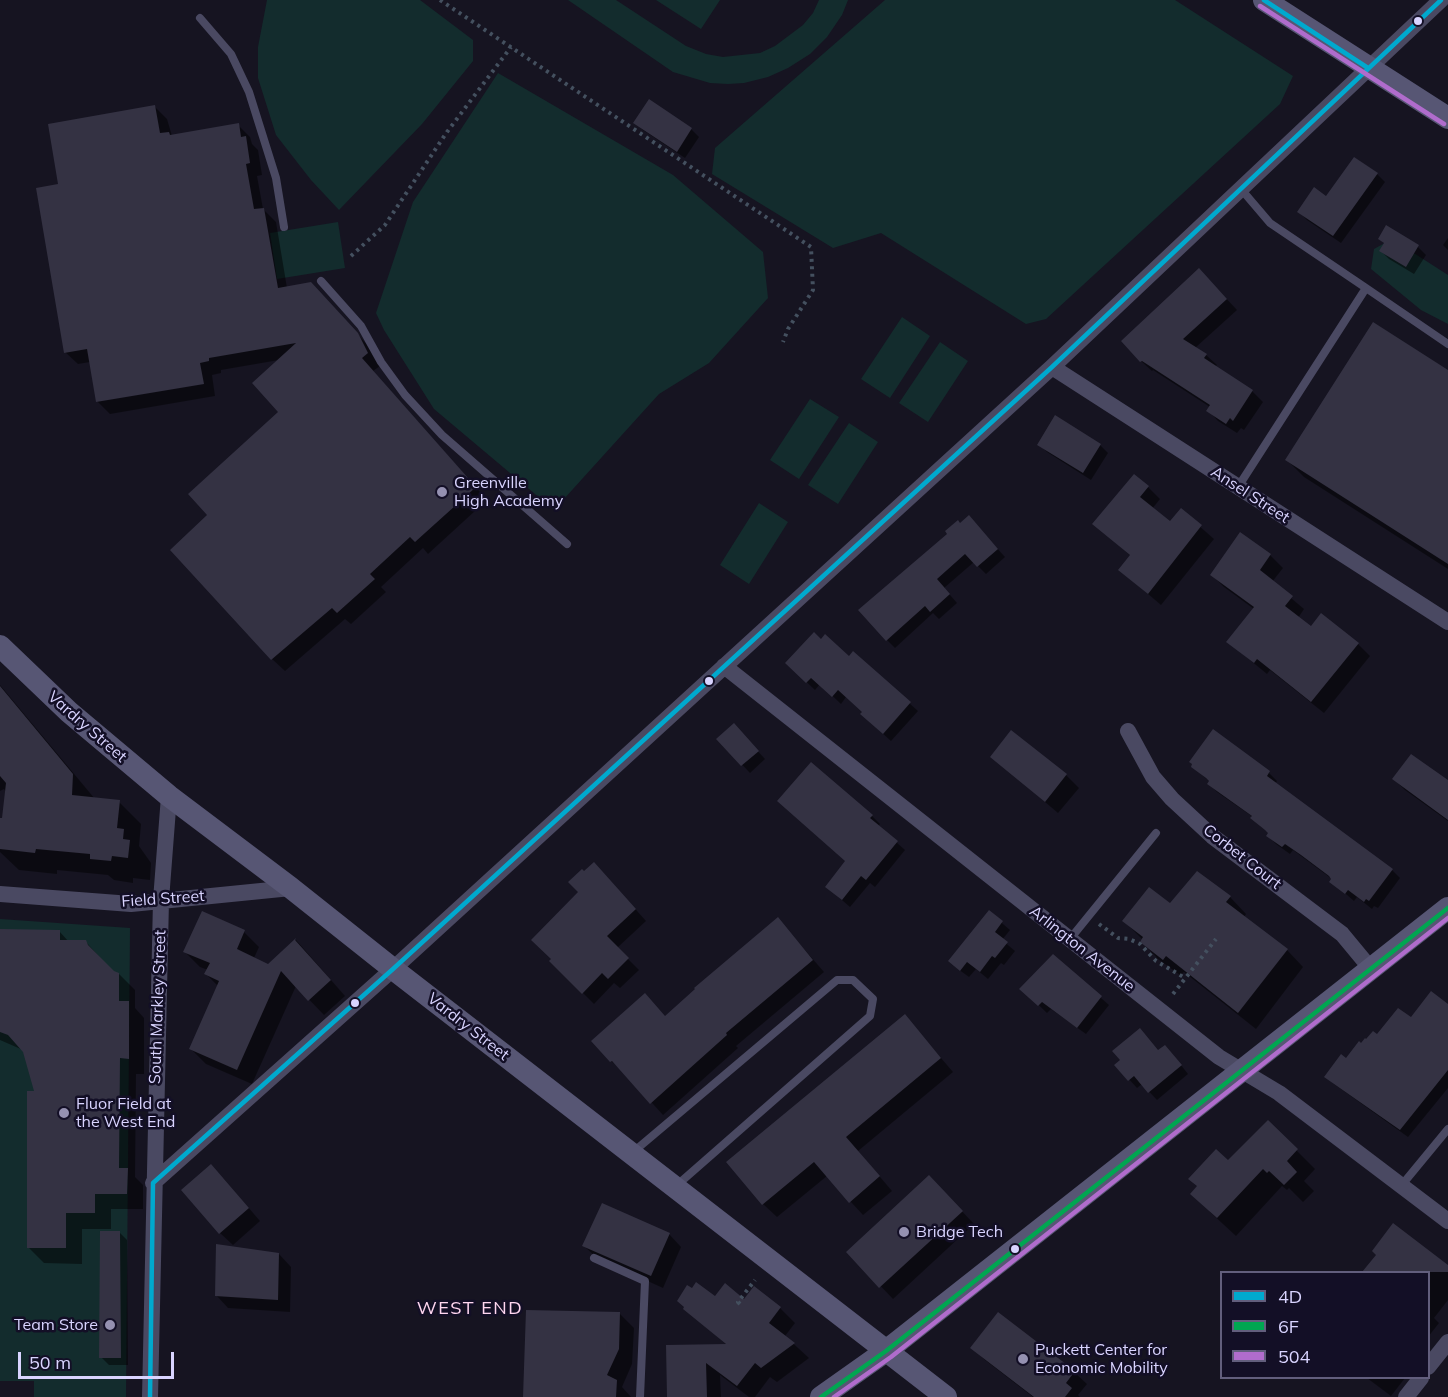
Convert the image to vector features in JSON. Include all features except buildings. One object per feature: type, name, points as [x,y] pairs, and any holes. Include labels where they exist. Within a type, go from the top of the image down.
[{"type":"street","points":[[1264,0],[1448,118]]},
{"type":"street","points":[[153,1183],[393,969],[1052,367],[1441,0]]},
{"type":"street","name":"Ansel Street","points":[[1052,367],[1448,622]]},
{"type":"street","name":"Vardry Street","points":[[0,646],[69,712],[169,796],[291,888],[946,1397]]},
{"type":"street","name":"Arlington Avenue","points":[[724,666],[1219,1057],[1279,1093],[1448,1221]]},
{"type":"street","name":"Corbet Court","points":[[1128,731],[1153,777],[1173,799],[1212,836],[1342,934],[1371,969]]},
{"type":"street","name":"South Markley Street","points":[[150,1397],[161,900],[169,796]]},
{"type":"street","name":"Field Street","points":[[0,894],[131,904],[291,888]]},
{"type":"street","points":[[821,1397],[886,1351],[1448,908]]},
{"type":"street","points":[[1430,1364],[1448,1342]]},
{"type":"street","points":[[1406,1397],[1420,1379]]},
{"type":"lane","points":[[200,18],[231,54],[249,92],[276,178],[284,227]]},
{"type":"lane","points":[[1241,189],[1270,223],[1448,344]]},
{"type":"lane","points":[[321,281],[361,326],[381,362],[405,396],[442,435],[567,544]]},
{"type":"lane","points":[[1238,487],[1366,288]]},
{"type":"lane","points":[[1070,939],[1156,832]]},
{"type":"lane","points":[[631,1154],[837,980],[853,980],[873,999],[870,1016],[674,1187]]},
{"type":"lane","points":[[1401,1186],[1448,1129]]},
{"type":"lane","points":[[594,1258],[645,1281],[640,1397]]},
{"type":"path","points":[[440,0],[811,247],[813,290],[788,329],[783,342]]},
{"type":"path","points":[[351,256],[385,225],[447,132],[511,47]]},
{"type":"path","points":[[1093,931],[1101,924],[1118,938],[1129,939],[1140,944],[1156,961],[1185,978]]},
{"type":"path","points":[[1173,994],[1216,939]]},
{"type":"path","points":[[740,1304],[738,1302],[755,1280]]},
{"type":"green space","points":[[267,0],[420,0],[473,40],[473,61],[422,124],[339,210],[311,180],[276,135],[258,78],[258,47]]},
{"type":"green space","points":[[568,0],[616,0],[686,46],[706,54],[723,57],[760,53],[775,46],[803,25],[813,13],[819,0],[848,0],[842,15],[827,37],[810,54],[768,77],[728,84],[710,83],[673,72]]},
{"type":"green space","points":[[656,0],[720,0],[701,29]]},
{"type":"green space","points":[[885,0],[1175,0],[1293,76],[1280,104],[1046,319],[1026,324],[881,233],[833,248],[712,174],[715,148]]},
{"type":"green space","points":[[498,73],[673,175],[763,252],[768,298],[709,363],[659,394],[554,510],[434,409],[384,330],[376,313],[413,202]]},
{"type":"green space","points":[[338,222],[345,268],[277,279],[270,233]]},
{"type":"green space","points":[[1392,239],[1448,275],[1448,324],[1421,310],[1371,269],[1374,249]]},
{"type":"green space","points":[[902,317],[930,336],[890,398],[861,379]]},
{"type":"green space","points":[[940,342],[968,361],[928,422],[899,403]]},
{"type":"green space","points":[[810,399],[839,417],[799,479],[770,460]]},
{"type":"green space","points":[[849,423],[878,442],[838,504],[808,485]]},
{"type":"green space","points":[[759,503],[788,522],[749,584],[720,565]]},
{"type":"green space","name":"Fluor Field at the West End","points":[[0,919],[130,928],[126,1397],[34,1397],[34,1381],[0,1381]]},
{"type":"transit line","name":"4D","points":[[1264,0],[1368,68]]},
{"type":"transit line","name":"4D","points":[[150,1397],[153,1183],[393,969],[1052,367],[1441,0]]},
{"type":"transit line","name":"504","points":[[1260,6],[1444,124]]},
{"type":"transit line","name":"6F","points":[[821,1397],[886,1351],[1448,908]]},
{"type":"transit line","name":"504","points":[[834,1397],[891,1357],[1448,918]]},
{"type":"place","name":"Greenville High Academy","points":[[442,492]]},
{"type":"place","name":"Fluor Field at the West End","points":[[64,1113]]},
{"type":"place","name":"Bridge Tech","points":[[904,1232]]},
{"type":"place","name":"Team Store","points":[[110,1325]]},
{"type":"place","name":"Puckett Center for Economic Mobility","points":[[1023,1359]]},
{"type":"district","name":"WEST END","points":[[470,1309]]}]
